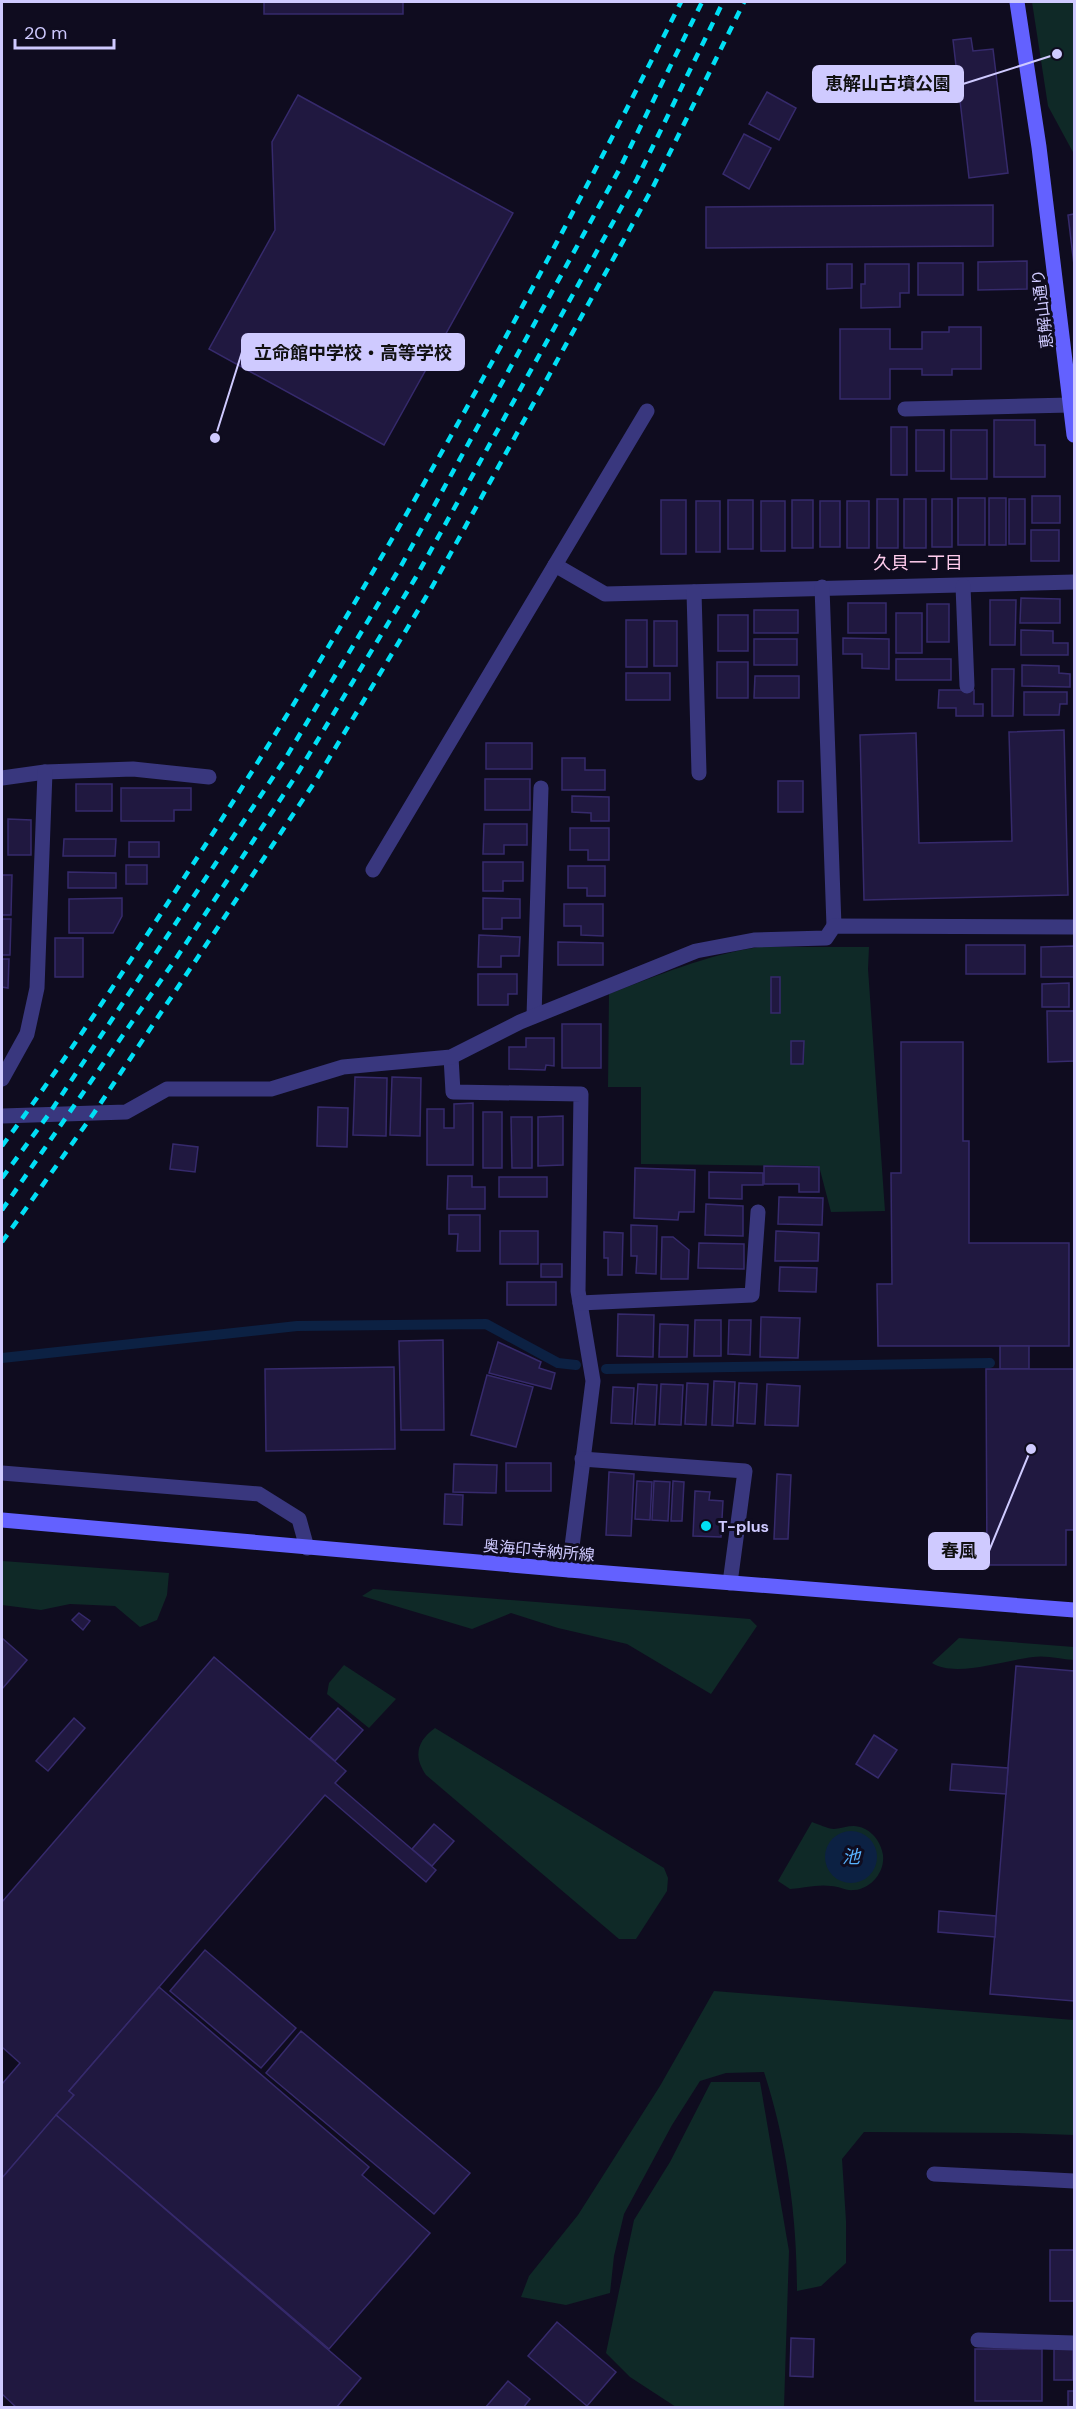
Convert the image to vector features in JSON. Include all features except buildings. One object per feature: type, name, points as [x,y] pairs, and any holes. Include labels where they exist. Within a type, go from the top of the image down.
[{"type":"main road","name":"恵解山通り","points":[[1017,2],[1039,147],[1074,435]]},
{"type":"main road","name":"奥海印寺納所線","points":[[2,1520],[569,1570],[1074,1610]]},
{"type":"street","points":[[904,409],[1071,405]]},
{"type":"street","points":[[373,870],[647,411]]},
{"type":"street","points":[[555,565],[606,594],[1074,582]]},
{"type":"street","points":[[963,586],[967,686]]},
{"type":"street","points":[[2,1116],[126,1112],[167,1089],[271,1089],[343,1067],[451,1057],[534,1016],[696,951],[754,940],[826,938],[834,926],[822,587]]},
{"type":"street","points":[[694,592],[699,773]]},
{"type":"street","points":[[2,778],[45,772],[133,769],[209,777]]},
{"type":"street","points":[[2,1079],[27,1034],[37,988],[45,772]]},
{"type":"street","points":[[534,1016],[541,788]]},
{"type":"street","points":[[834,926],[1074,927]]},
{"type":"street","points":[[451,1057],[453,1092],[581,1094],[578,1291],[593,1381],[569,1570]]},
{"type":"street","points":[[580,1303],[752,1295],[758,1212]]},
{"type":"street","points":[[582,1459],[745,1471],[730,1583]]},
{"type":"street","points":[[2,1473],[260,1494],[299,1519],[307,1548]]},
{"type":"street","points":[[934,2174],[1074,2181]]},
{"type":"street","points":[[978,2340],[1074,2343]]},
{"type":"green space","points":[[1032,2],[1074,2],[1074,154],[1048,106]]},
{"type":"green space","points":[[759,947],[869,947],[868,969],[885,1211],[831,1212],[819,1166],[641,1164],[641,1087],[608,1087],[609,994],[701,960]]},
{"type":"green space","points":[[2,1561],[169,1573],[167,1595],[157,1620],[140,1627],[115,1606],[70,1604],[41,1610],[2,1605]]},
{"type":"green space","points":[[373,1589],[750,1619],[757,1626],[711,1694],[627,1644],[558,1628],[511,1613],[472,1629],[362,1596]]},
{"type":"green space","points":[[959,1638],[1074,1647],[1074,1660],[1038,1657],[981,1667],[954,1669],[932,1663]]},
{"type":"green space","points":[[344,1665],[396,1699],[369,1728],[327,1694],[329,1683]]},
{"type":"green space","points":[[435,1728],[664,1868],[668,1878],[667,1891],[636,1939],[619,1939],[426,1775],[419,1761],[419,1749],[424,1738]]},
{"type":"green space","points":[[812,1822],[832,1829],[857,1826],[872,1834],[879,1843],[883,1855],[882,1868],[876,1879],[860,1889],[851,1890],[834,1886],[790,1889],[778,1881]]},
{"type":"green space","points":[[714,1991],[1074,2020],[1074,2135],[864,2132],[842,2159],[846,2263],[821,2286],[797,2291],[793,2208],[785,2153],[764,2072],[726,2073],[700,2081],[672,2125],[624,2214],[614,2256],[610,2293],[566,2305],[521,2297],[529,2276],[578,2215],[660,2086]]},
{"type":"green space","points":[[711,2082],[760,2082],[789,2251],[784,2407],[676,2407],[630,2377],[606,2353],[634,2220],[670,2162]]},
{"type":"water","name":"池","points":[[851,1831],[861,1833],[869,1839],[875,1847],[877,1857],[875,1867],[869,1875],[861,1881],[851,1883],[841,1881],[833,1875],[827,1867],[825,1857],[827,1847],[833,1839],[841,1833]]},
{"type":"waterway","points":[[2,1358],[297,1326],[486,1324],[558,1363],[576,1365]]},
{"type":"waterway","points":[[606,1369],[990,1363]]},
{"type":"railway","points":[[2,1146],[77,1040],[197,858],[263,754],[390,543],[510,329],[681,2]]},
{"type":"railway","points":[[2,1178],[49,1114],[285,759],[401,566],[619,170],[702,2]]},
{"type":"railway","points":[[2,1210],[177,957],[299,771],[416,577],[637,179],[723,2]]},
{"type":"railway","points":[[2,1242],[94,1113],[316,780],[432,587],[653,187],[744,2]]},
{"type":"place","name":"恵解山古墳公園","points":[[1057,54]]},
{"type":"place","name":"立命館中学校・高等学校","points":[[215,438]]},
{"type":"place","name":"春風","points":[[1031,1449]]},
{"type":"place","name":"T-plus","points":[[706,1526]]},
{"type":"district","name":"久貝一丁目","points":[[918,563]]}]
